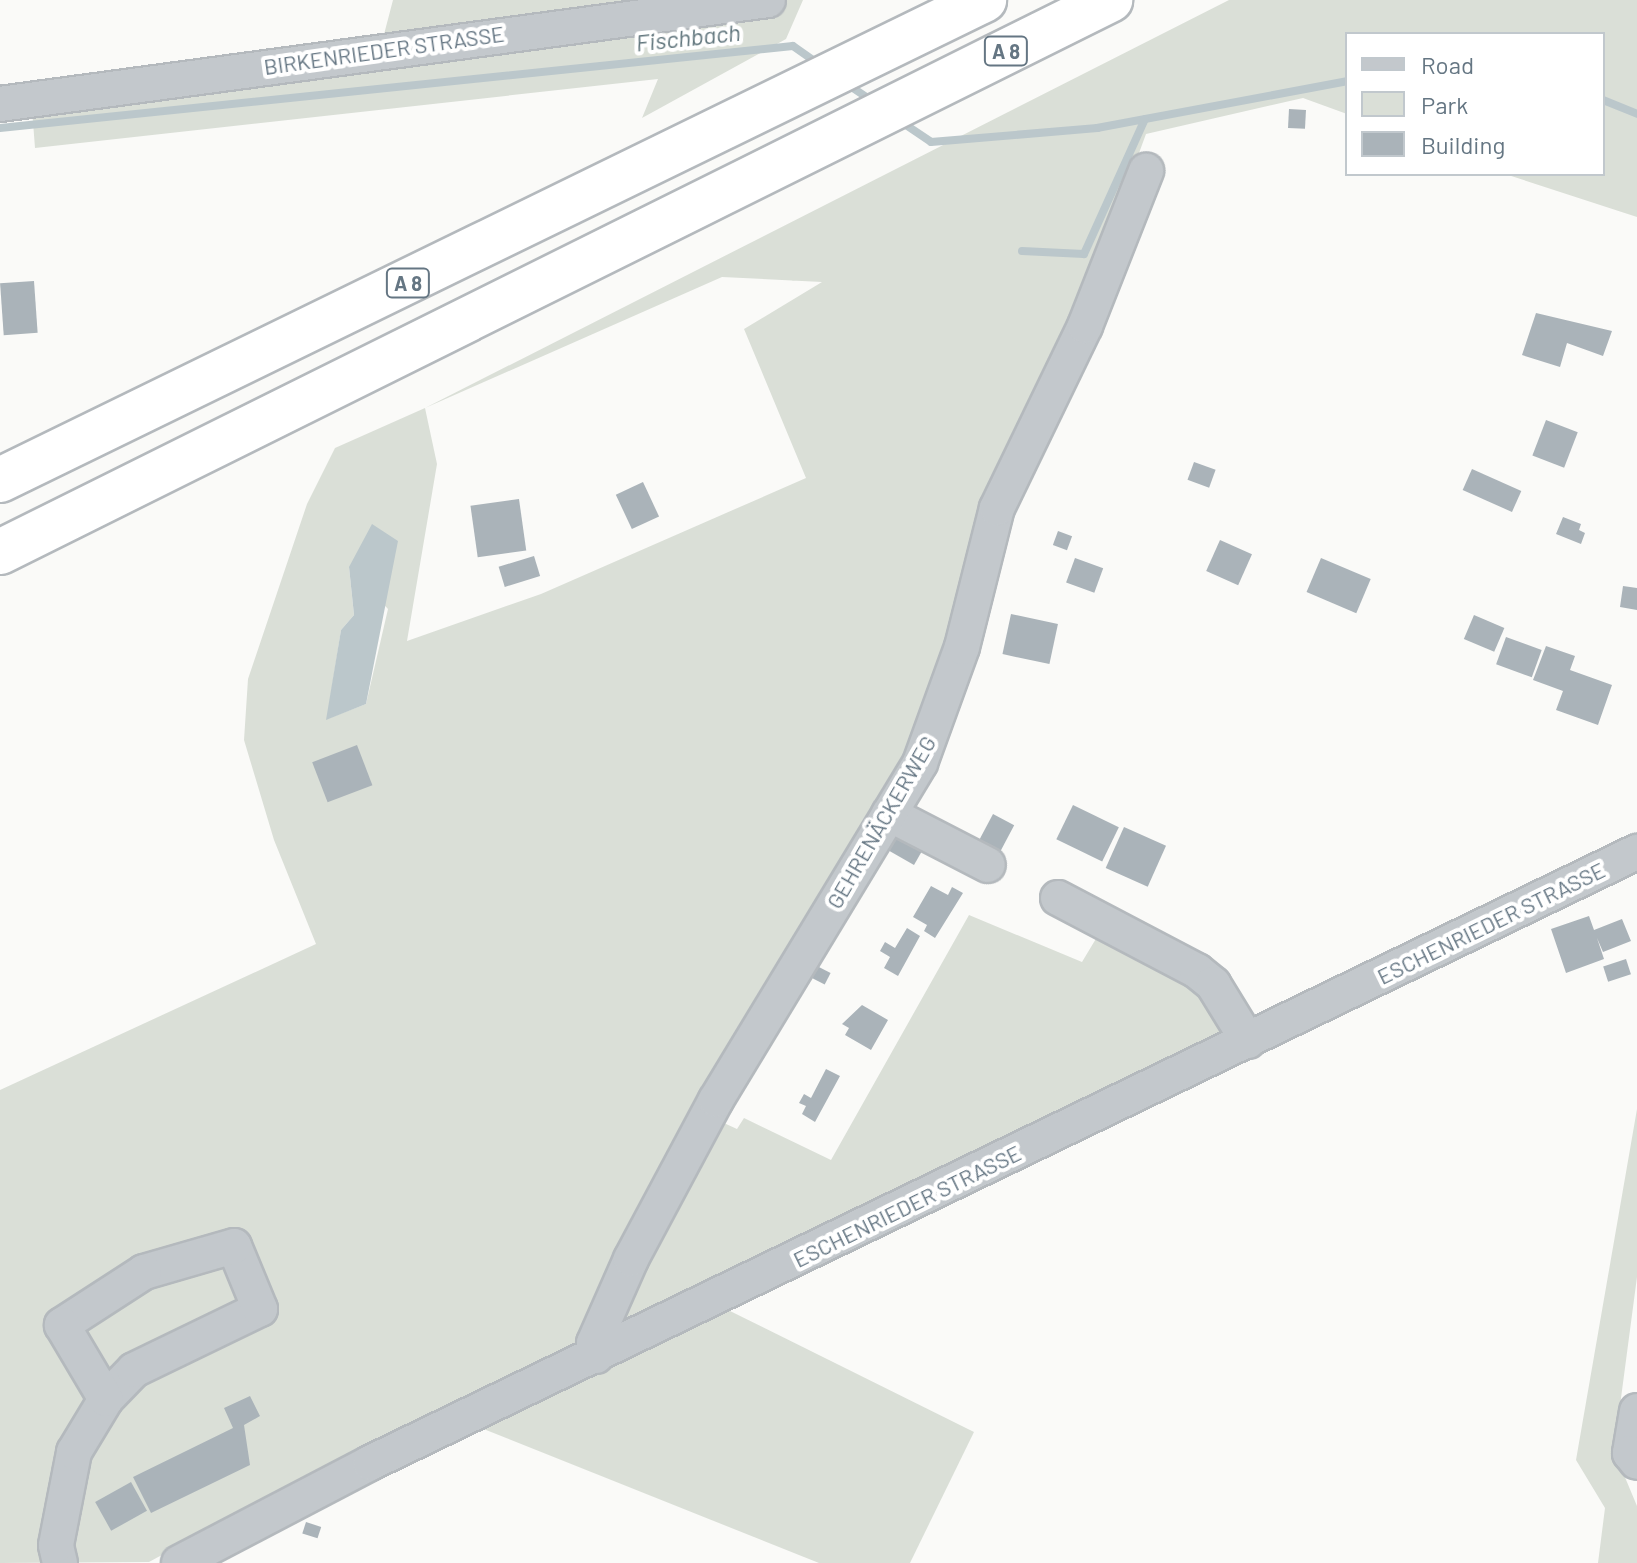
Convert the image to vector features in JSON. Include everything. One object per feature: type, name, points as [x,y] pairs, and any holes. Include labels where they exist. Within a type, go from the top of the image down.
[{"type":"highway","name":"A 8","points":[[0,480],[984,0]]},
{"type":"highway","name":"A 8","points":[[0,552],[1110,0]]},
{"type":"street","name":"BIRKENRIEDER STRASSE","points":[[0,104],[768,0]]},
{"type":"street","name":"GEHRENÄCKERWEG","points":[[596,1356],[594,1343],[631,1259],[708,1113],[889,814],[938,722],[997,508],[1085,326],[1146,171]]},
{"type":"street","points":[[889,814],[988,865]]},
{"type":"street","name":"ESCHENRIEDER STRASSE","points":[[179,1563],[370,1463],[1637,852]]},
{"type":"street","points":[[1058,898],[1197,971],[1213,984],[1248,1041]]},
{"type":"street","points":[[60,1563],[56,1545],[74,1452],[106,1399],[134,1370],[260,1309],[234,1246],[144,1272],[62,1325],[106,1399]]},
{"type":"street","points":[[1637,1411],[1630,1453],[1637,1462]]},
{"type":"green space","points":[[393,0],[803,0],[786,39],[642,118],[658,79],[35,148],[32,109],[376,65]]},
{"type":"green space","points":[[1229,0],[1637,0],[1637,217],[1511,176],[1605,176],[1605,32],[1345,32],[1345,113],[1303,98],[1146,134],[931,719],[585,1336],[575,1347],[348,1454],[149,1562],[0,1563],[0,1090],[316,944],[274,840],[244,740],[248,679],[307,504],[335,448],[425,408]],"holes":[[[722,277],[822,282],[744,329],[806,478],[541,594],[407,641],[437,464],[425,408]],[[349,567],[388,609],[366,704],[327,719],[341,630],[354,615]]]},
{"type":"green space","points":[[969,915],[1082,962],[1097,937],[1197,980],[1224,1032],[614,1330],[713,1118],[737,1129],[744,1118],[831,1160]]},
{"type":"green space","points":[[1637,1109],[1637,1277],[1614,1451],[1637,1506],[1637,1563],[1598,1563],[1605,1508],[1576,1460]]},
{"type":"green space","points":[[728,1310],[974,1432],[910,1563],[819,1563],[481,1428]]},
{"type":"shaded area","points":[[372,524],[398,541],[366,704],[326,720],[341,630],[354,615],[349,567]]},
{"type":"building","points":[[1289,109],[1306,110],[1305,129],[1288,128]]},
{"type":"building","points":[[34,281],[38,333],[4,335],[0,283]]},
{"type":"building","points":[[1536,313],[1612,331],[1603,356],[1567,343],[1560,367],[1522,355]]},
{"type":"building","points":[[1546,420],[1578,432],[1564,468],[1532,455]]},
{"type":"building","points":[[1194,462],[1216,470],[1209,488],[1188,480]]},
{"type":"building","points":[[1472,469],[1521,491],[1512,512],[1463,490]]},
{"type":"building","points":[[643,482],[659,516],[632,529],[616,495]]},
{"type":"building","points":[[519,499],[526,550],[478,557],[470,506]]},
{"type":"building","points":[[1563,517],[1581,524],[1579,530],[1585,533],[1581,544],[1556,534]]},
{"type":"building","points":[[1058,531],[1072,536],[1067,550],[1053,545]]},
{"type":"building","points":[[1220,540],[1252,554],[1238,585],[1206,571]]},
{"type":"building","points":[[534,556],[540,576],[505,587],[499,567]]},
{"type":"building","points":[[1075,558],[1103,568],[1094,593],[1066,582]]},
{"type":"building","points":[[1321,558],[1371,579],[1356,613],[1307,592]]},
{"type":"building","points":[[1623,586],[1637,588],[1637,610],[1620,607]]},
{"type":"building","points":[[1011,614],[1058,624],[1049,664],[1002,654]]},
{"type":"building","points":[[1474,615],[1504,628],[1494,652],[1464,639]]},
{"type":"building","points":[[1506,637],[1542,650],[1532,677],[1496,664]]},
{"type":"building","points":[[1546,646],[1575,656],[1570,670],[1612,685],[1598,725],[1556,710],[1563,691],[1533,680]]},
{"type":"building","points":[[357,745],[372,785],[328,802],[312,762]]},
{"type":"building","points":[[1073,805],[1119,827],[1102,862],[1056,839]]},
{"type":"building","points":[[993,814],[1014,825],[999,854],[978,843]]},
{"type":"building","points":[[1124,827],[1166,846],[1148,887],[1106,868]]},
{"type":"building","points":[[896,833],[926,844],[914,865],[886,849]]},
{"type":"building","points":[[931,886],[948,895],[952,887],[963,893],[935,938],[924,931],[927,925],[913,917]]},
{"type":"building","points":[[1589,916],[1594,930],[1622,919],[1631,941],[1603,952],[1597,938],[1604,959],[1566,973],[1551,929]]},
{"type":"building","points":[[907,928],[920,936],[898,976],[884,968],[890,957],[880,951],[885,942],[895,948]]},
{"type":"building","points":[[1626,959],[1631,974],[1608,982],[1603,966]]},
{"type":"building","points":[[811,963],[831,973],[825,985],[805,975]]},
{"type":"building","points":[[862,1005],[888,1020],[871,1050],[845,1035],[849,1028],[842,1024]]},
{"type":"building","points":[[826,1069],[840,1076],[815,1122],[802,1114],[806,1106],[799,1103],[804,1094],[811,1098]]},
{"type":"building","points":[[250,1396],[260,1416],[244,1425],[250,1465],[151,1513],[133,1477],[233,1428],[224,1408]]},
{"type":"building","points":[[131,1482],[147,1511],[111,1531],[95,1502]]},
{"type":"building","points":[[306,1522],[321,1527],[318,1538],[302,1533]]},
{"type":"waterway","name":"Fischbach","points":[[0,128],[793,46],[820,65]]},
{"type":"waterway","name":"Fischbach","points":[[900,121],[931,142],[1097,128],[1345,81]]},
{"type":"waterway","name":"Fischbach","points":[[847,84],[872,101]]},
{"type":"waterway","name":"Fischbach","points":[[1605,101],[1637,114]]},
{"type":"waterway","points":[[1022,251],[1084,254],[1145,119]]}]
